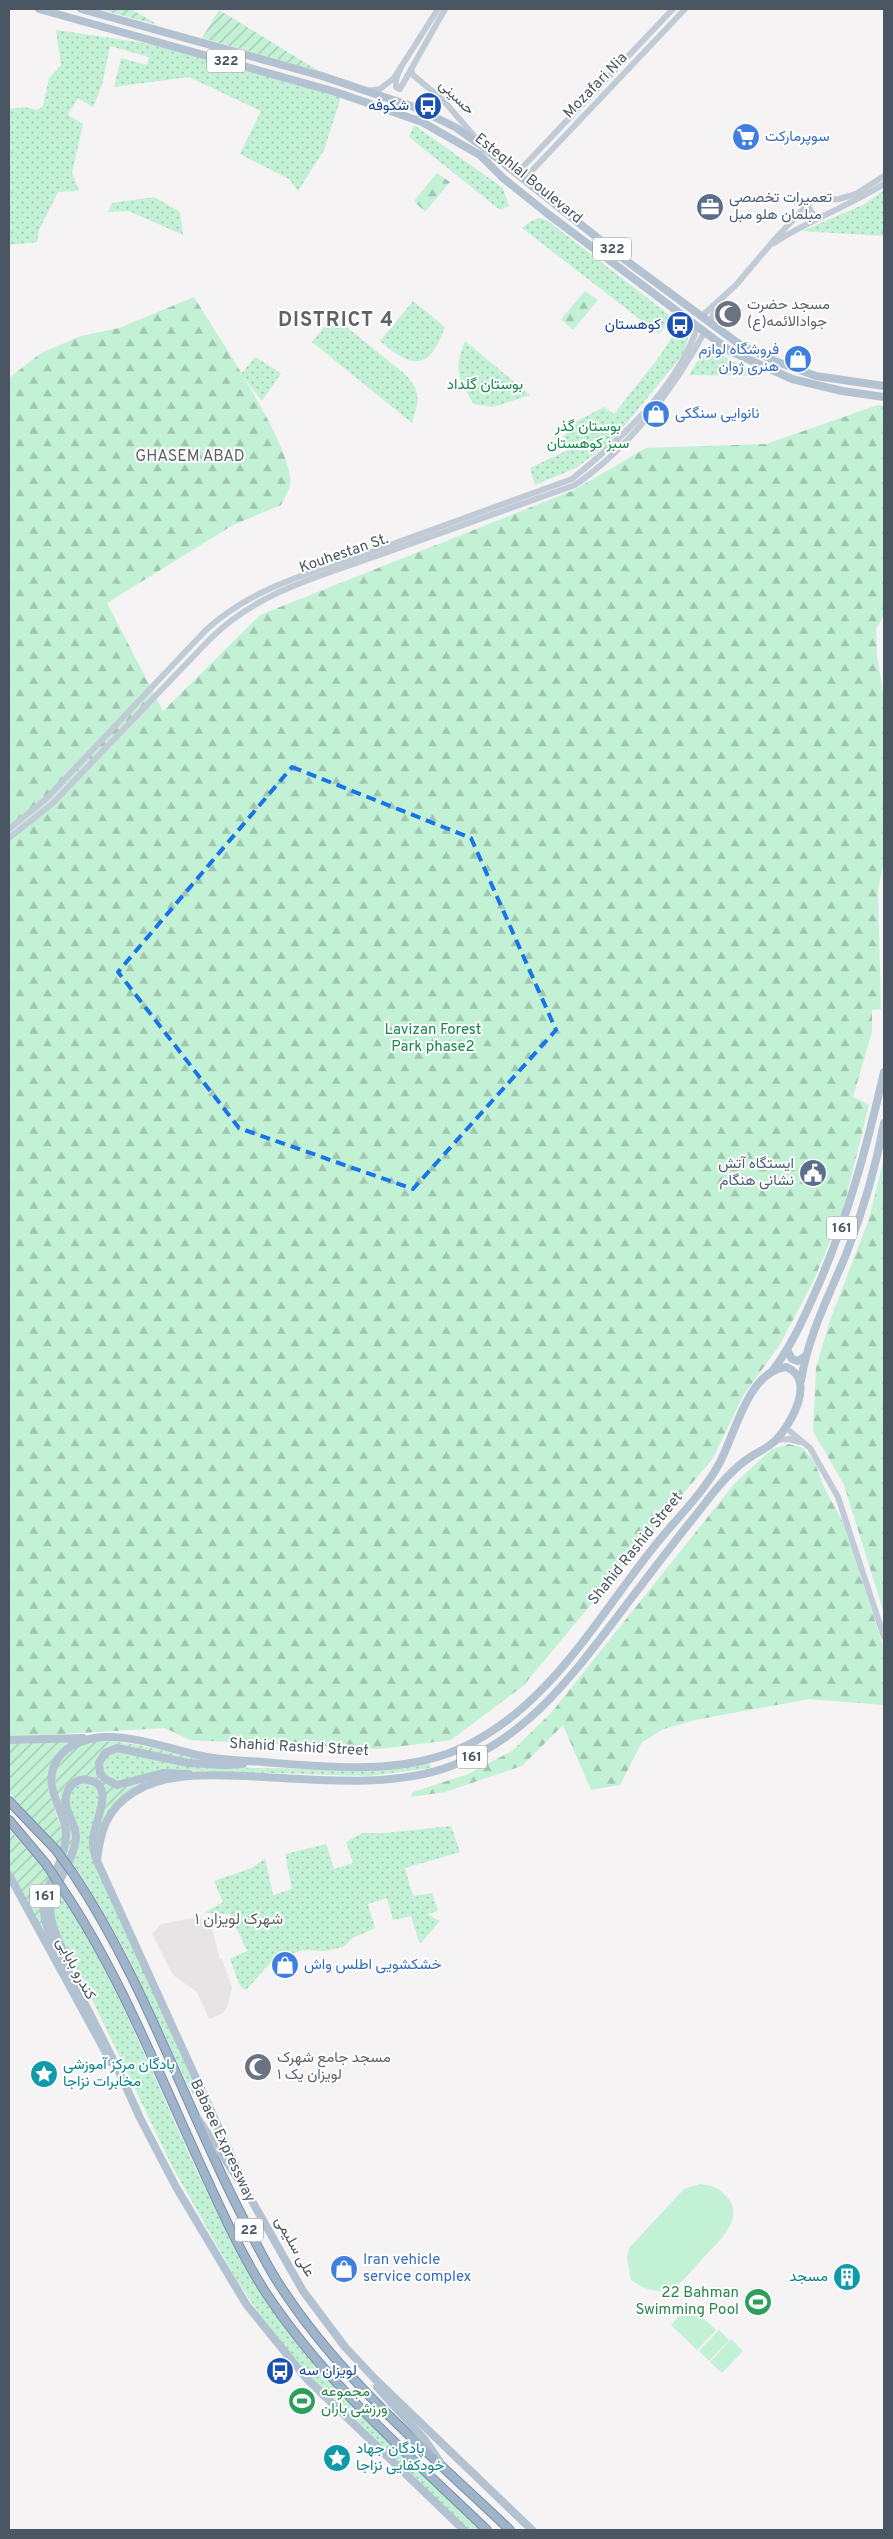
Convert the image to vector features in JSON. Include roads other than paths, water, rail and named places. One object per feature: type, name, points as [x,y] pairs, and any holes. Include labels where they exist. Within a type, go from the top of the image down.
[{"type":"highway","name":"Babaee Expressway","points":[[9,1801],[56,1850],[72,1872],[115,1944],[216,2166],[279,2284],[333,2357],[364,2390],[510,2530]]},
{"type":"highway","name":"Babaee Expressway","points":[[9,1820],[46,1864],[98,1947],[223,2213],[266,2292],[328,2374],[488,2530]]},
{"type":"main road","name":"Esteghlal Boulevard","points":[[39,9],[336,92],[410,117],[452,138],[480,155],[540,208],[730,351],[792,379],[842,391],[884,397]]},
{"type":"main road","name":"Esteghlal Boulevard","points":[[81,9],[322,76],[414,107],[455,127],[482,146],[624,259],[739,344],[775,362],[816,376],[884,386]]},
{"type":"main road","points":[[366,91],[386,85],[401,67],[438,9]]},
{"type":"main road","points":[[401,67],[395,81],[398,88],[403,86],[444,9]]},
{"type":"main road","name":"Mozafari Nia","points":[[517,173],[673,9]]},
{"type":"main road","name":"Mozafari Nia","points":[[524,179],[685,9]]},
{"type":"main road","name":"حسینی","points":[[412,70],[418,80],[444,101],[482,146]]},
{"type":"main road","points":[[410,117],[414,107]]},
{"type":"main road","points":[[527,163],[528,168],[536,166]]},
{"type":"main road","points":[[701,331],[702,316],[718,303],[807,205],[819,199],[839,199],[856,194],[884,176]]},
{"type":"main road","points":[[769,246],[824,214],[858,200],[884,184]]},
{"type":"main road","points":[[819,199],[825,208],[824,214]]},
{"type":"main road","points":[[807,205],[816,219]]},
{"type":"main road","points":[[701,331],[710,322],[718,303]]},
{"type":"main road","name":"Kouhestan St.","points":[[9,838],[52,804],[222,626],[265,598],[305,581],[575,485],[603,466],[676,377],[701,331]]},
{"type":"main road","name":"Kouhestan St.","points":[[9,829],[46,799],[222,616],[258,593],[572,479],[606,452],[676,377]]},
{"type":"main road","points":[[129,711],[134,717]]},
{"type":"main road","name":"161","points":[[770,1373],[787,1350],[803,1320],[842,1229],[854,1193],[884,1072]]},
{"type":"main road","name":"161","points":[[800,1383],[804,1357],[857,1224],[884,1123]]},
{"type":"main road","points":[[787,1350],[792,1359],[798,1361],[804,1357]]},
{"type":"main road","points":[[770,1373],[778,1368],[786,1367],[793,1369],[800,1383]]},
{"type":"main road","name":"Shahid Rashid Street","points":[[120,2073],[51,1937],[43,1912],[46,1892],[66,1839],[65,1829],[52,1793],[50,1779],[54,1764],[62,1753],[73,1744],[100,1737],[126,1737],[205,1757],[352,1767],[403,1764],[447,1754],[485,1736],[540,1693],[556,1675],[718,1466],[748,1399],[758,1384],[770,1373]]},
{"type":"main road","name":"Shahid Rashid Street","points":[[96,1861],[102,1829],[111,1813],[134,1792],[149,1785],[193,1774],[351,1780],[407,1776],[450,1767],[491,1747],[532,1718],[562,1687],[721,1485],[743,1462],[763,1450],[786,1428],[797,1406],[800,1383]]},
{"type":"main road","points":[[786,1428],[810,1448],[838,1497],[847,1518],[873,1608],[884,1637]]},
{"type":"main road","points":[[775,1440],[797,1440],[810,1448]]},
{"type":"main road","points":[[9,1740],[100,1737]]},
{"type":"main road","points":[[193,1774],[163,1773],[117,1785],[104,1779],[100,1773],[99,1763],[105,1753],[117,1748],[202,1764],[224,1765],[265,1762]]},
{"type":"main road","name":"علی سلیمی","points":[[120,2073],[113,2048],[49,1918],[51,1902],[76,1840],[75,1829],[66,1805],[66,1796],[70,1787],[80,1780],[94,1782],[103,1793],[103,1803],[93,1838],[93,1852],[96,1861],[252,2201],[303,2291],[345,2346],[382,2386],[532,2530]]},
{"type":"main road","name":"کندرو بابایی","points":[[9,1876],[104,2052],[120,2073]]},
{"type":"main road","points":[[120,2073],[176,2187],[246,2304],[306,2378],[464,2530]]},
{"type":"main road","points":[[190,2107],[252,2201]]},
{"type":"main road","points":[[345,2346],[367,2376],[425,2440],[444,2468]]},
{"type":"water","name":"22 Bahman Swimming Pool","points":[[752,2288],[772,2307],[763,2315],[744,2297]]},
{"type":"place","name":"شکوفه","points":[[428,106]]},
{"type":"place","name":"سوپرمارکت","points":[[746,137]]},
{"type":"place","name":"تعمیرات تخصصی مبلمان هلو مبل","points":[[710,207]]},
{"type":"place","name":"مسجد حضرت جوادالائمه(ع)","points":[[728,314]]},
{"type":"place","name":"کوهستان","points":[[680,325]]},
{"type":"place","name":"فروشگاه لوازم هنری ژوان","points":[[798,359]]},
{"type":"place","name":"نانوایی سنگکی","points":[[656,414]]},
{"type":"place","name":"ایستگاه آتش نشانی هنگام","points":[[813,1173]]},
{"type":"place","name":"خشکشویی اطلس واش","points":[[285,1965]]},
{"type":"place","name":"مسجد جامع شهرک لویزان یک ۱","points":[[258,2067]]},
{"type":"place","name":"پادگان مرکز آموزشی مخابرات نزاجا","points":[[44,2074]]},
{"type":"place","name":"Iran vehicle service complex","points":[[344,2269]]},
{"type":"place","name":"مسجد","points":[[847,2277]]},
{"type":"place","name":"22 Bahman Swimming Pool","points":[[758,2302]]},
{"type":"place","name":"لویزان سه","points":[[280,2371]]},
{"type":"place","name":"مجموعه ورزشی باران","points":[[302,2401]]},
{"type":"place","name":"پادگان جهاد خودکفایی نزاجا","points":[[337,2458]]},
{"type":"district","name":"DISTRICT 4","points":[[336,321]]},
{"type":"district","name":"GHASEM ABAD","points":[[190,457]]},
{"type":"district","name":"شهرک لویزان ۱","points":[[239,1920]]},
{"type":"park label","name":"بوستان گلداد","points":[[485,385]]},
{"type":"park label","name":"بوستان گذر سبز کوهستان","points":[[588,436]]},
{"type":"park label","name":"Lavizan Forest Park phase2","points":[[433,1038]]}]
